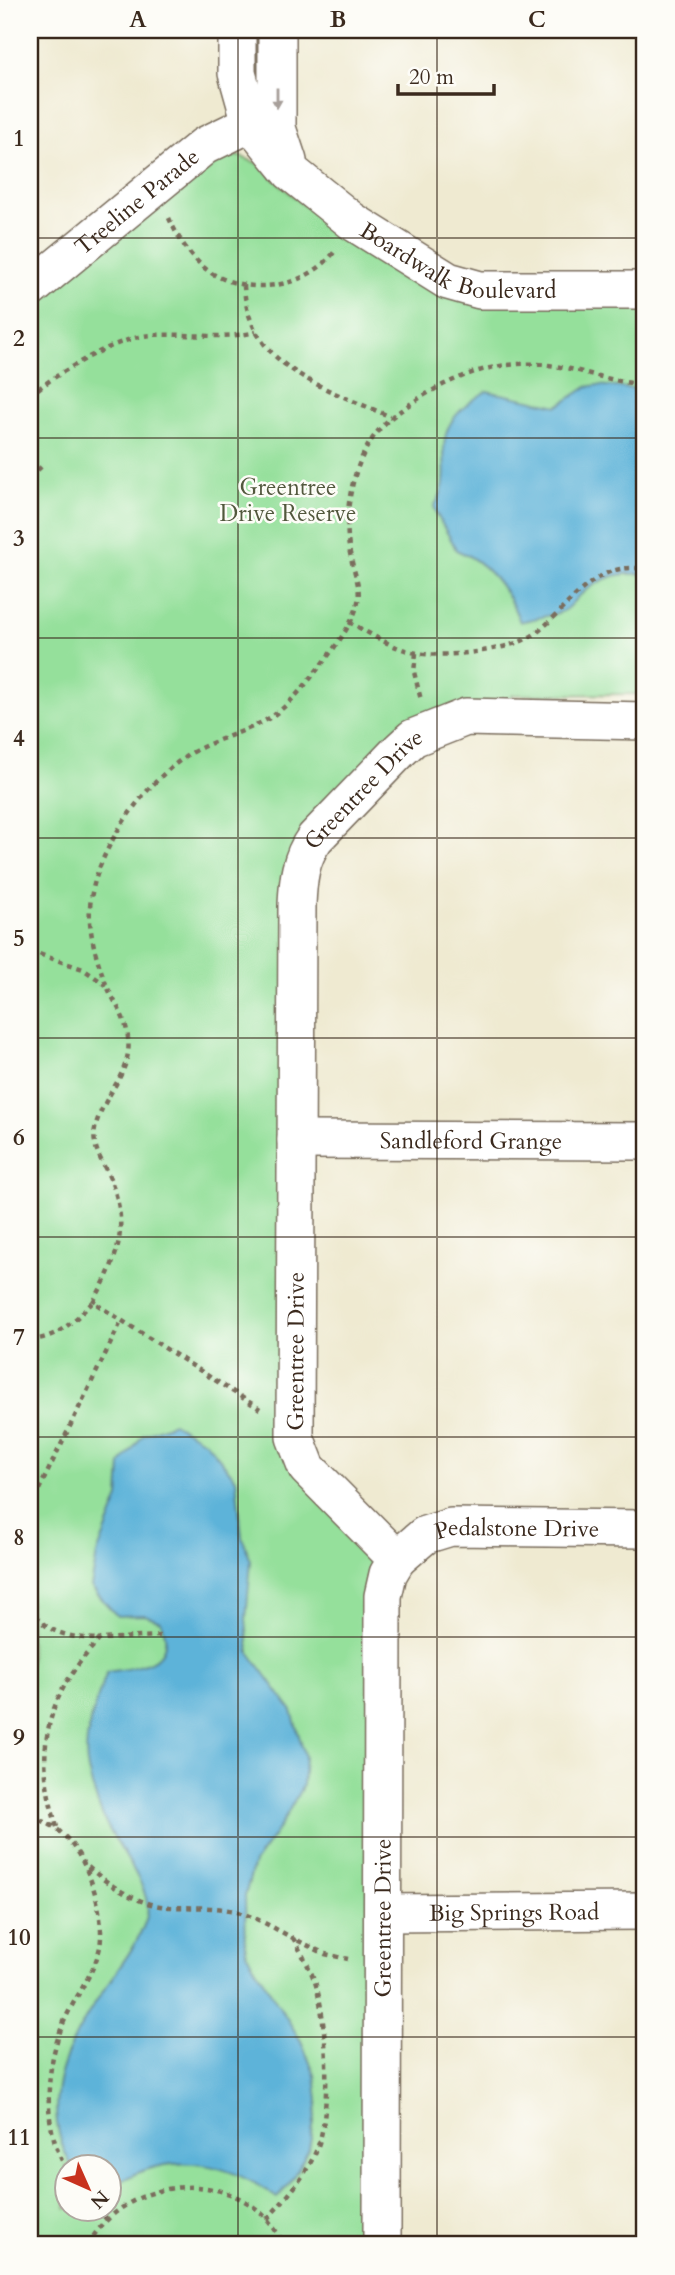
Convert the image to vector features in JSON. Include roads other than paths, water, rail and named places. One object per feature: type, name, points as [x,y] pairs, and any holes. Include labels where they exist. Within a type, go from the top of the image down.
[{"type":"street","name":"Boardwalk Boulevard","points":[[237,30],[237,73],[251,123],[291,172],[352,221],[447,281],[480,290],[645,290]]},
{"type":"street","points":[[277,30],[277,128],[291,172]]},
{"type":"street","name":"Treeline Parade","points":[[30,289],[204,146],[251,123]]},
{"type":"street","name":"Greentree Drive","points":[[382,2245],[383,1595],[388,1574],[397,1559],[317,1480],[298,1451],[295,1437],[298,882],[304,853],[315,838],[413,738],[466,717],[645,721]]},
{"type":"street","name":"Sandleford Grange","points":[[296,1140],[645,1141]]},
{"type":"street","name":"Pedalstone Drive","points":[[397,1559],[425,1535],[451,1527],[645,1529]]},
{"type":"street","name":"Big Springs Road","points":[[383,1913],[645,1911]]},
{"type":"water","points":[[597,385],[645,390],[645,575],[610,577],[587,590],[563,611],[520,622],[503,589],[487,570],[456,550],[436,512],[434,506],[442,491],[445,477],[446,435],[452,421],[465,407],[487,391],[558,406],[587,387]]},
{"type":"water","points":[[173,1423],[206,1442],[236,1479],[242,1537],[251,1561],[246,1619],[249,1652],[292,1711],[305,1757],[303,1785],[281,1825],[254,1863],[245,1896],[246,1953],[301,2041],[315,2075],[318,2100],[309,2149],[288,2186],[277,2198],[237,2175],[215,2167],[194,2164],[151,2168],[122,2181],[122,2152],[66,2152],[56,2117],[62,2069],[71,2046],[82,2024],[136,1942],[147,1916],[145,1894],[107,1825],[86,1758],[91,1720],[107,1672],[152,1661],[160,1655],[165,1646],[161,1621],[145,1615],[117,1616],[91,1587],[97,1554],[119,1497],[121,1464],[143,1435]]},
{"type":"park label","name":"Greentree Drive Reserve","points":[[288,500]]}]
